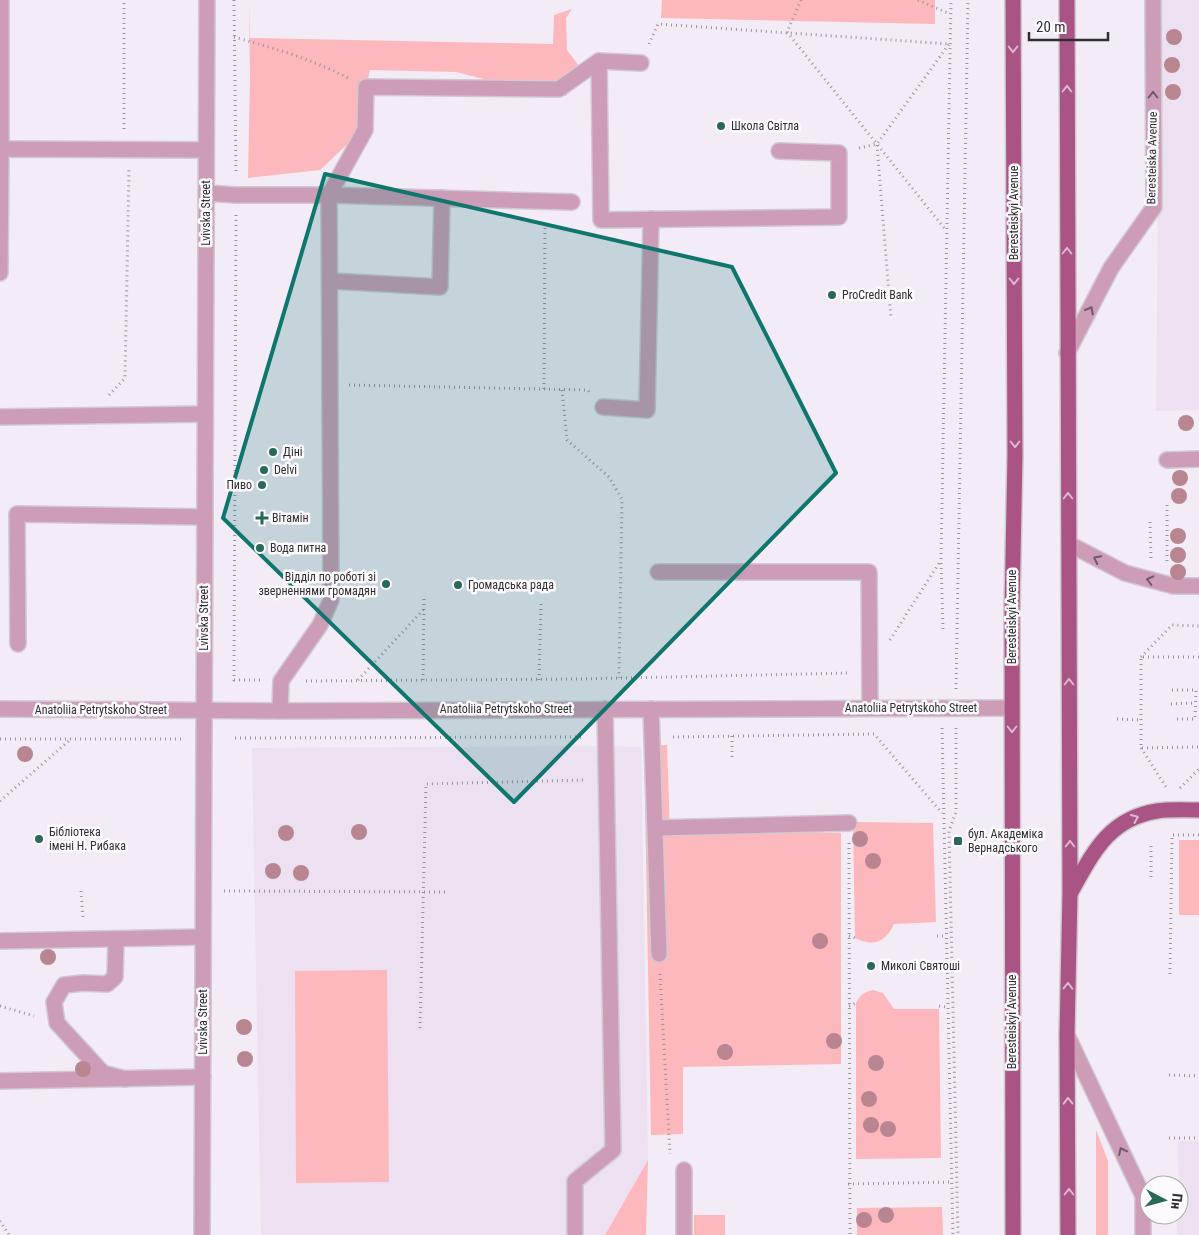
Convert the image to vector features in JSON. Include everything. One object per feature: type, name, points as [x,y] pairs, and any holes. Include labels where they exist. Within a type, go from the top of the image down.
[{"type":"main road","name":"Beresteiskyi Avenue","points":[[1013,0],[1015,454],[1012,609],[1013,1235]]},
{"type":"main road","points":[[1067,0],[1070,893],[1067,1035],[1068,1235]]},
{"type":"main road","points":[[1070,893],[1091,856],[1110,831],[1136,816],[1157,811],[1199,810]]},
{"type":"street","points":[[0,273],[1,0]]},
{"type":"street","name":"Lvivska Street","points":[[202,1235],[206,0]]},
{"type":"street","name":"Beresteiska Avenue","points":[[1067,353],[1111,268],[1154,207],[1153,0]]},
{"type":"street","points":[[599,61],[602,220],[839,217],[838,153],[779,151]]},
{"type":"street","points":[[280,711],[281,681],[320,625],[331,600],[331,281],[329,195],[365,130],[366,87],[559,89],[599,61],[641,63]]},
{"type":"street","points":[[1,149],[206,150]]},
{"type":"street","points":[[206,193],[572,202]]},
{"type":"street","points":[[331,281],[440,287],[442,198]]},
{"type":"street","points":[[603,408],[647,410],[651,219]]},
{"type":"street","points":[[0,417],[205,414]]},
{"type":"street","points":[[1168,460],[1199,459]]},
{"type":"street","points":[[18,644],[17,514],[204,517]]},
{"type":"street","points":[[1069,544],[1125,573],[1174,586],[1199,586]]},
{"type":"street","points":[[658,572],[869,572],[870,708]]},
{"type":"street","name":"Anatoliia Petrytskoho Street","points":[[0,709],[280,711],[1012,708]]},
{"type":"street","points":[[575,1232],[575,1181],[613,1150],[605,709]]},
{"type":"street","points":[[651,709],[659,954]]},
{"type":"street","points":[[656,828],[849,823]]},
{"type":"street","points":[[0,941],[204,937]]},
{"type":"street","points":[[116,939],[114,977],[107,984],[83,983],[64,985],[54,1002],[56,1023],[103,1073],[125,1078]]},
{"type":"street","points":[[1067,1035],[1143,1196],[1143,1235]]},
{"type":"street","points":[[0,1081],[203,1077]]},
{"type":"street","points":[[684,1170],[684,1235]]},
{"type":"path","points":[[108,396],[125,378],[129,169],[124,149],[124,0]]},
{"type":"path","points":[[234,0],[236,195],[234,680],[539,680],[869,673]]},
{"type":"path","points":[[788,32],[801,0]]},
{"type":"path","points":[[918,0],[950,14]]},
{"type":"path","points":[[943,629],[941,560],[950,0]]},
{"type":"path","points":[[958,1235],[949,831],[956,812],[956,708],[968,0]]},
{"type":"path","points":[[641,63],[658,24],[950,44]]},
{"type":"path","points":[[788,32],[946,230]]},
{"type":"path","points":[[234,38],[294,55],[331,69],[366,87]]},
{"type":"path","points":[[891,319],[877,144],[950,44]]},
{"type":"path","points":[[838,153],[877,144]]},
{"type":"path","points":[[544,389],[545,201]]},
{"type":"path","points":[[331,385],[588,390],[603,408]]},
{"type":"path","points":[[562,390],[567,440],[609,477],[622,499],[619,678]]},
{"type":"path","points":[[1167,505],[1167,565]]},
{"type":"path","points":[[1150,522],[1151,563]]},
{"type":"path","points":[[890,640],[941,560]]},
{"type":"path","points":[[423,680],[424,597]]},
{"type":"path","points":[[539,680],[541,601]]},
{"type":"path","points":[[358,680],[424,610]]},
{"type":"path","points":[[1172,796],[1141,748],[1141,656],[1172,625],[1199,626]]},
{"type":"path","points":[[1141,656],[1199,657]]},
{"type":"path","points":[[1172,690],[1196,690],[1195,718],[1173,719]]},
{"type":"path","points":[[1171,704],[1195,704]]},
{"type":"path","points":[[1117,719],[1141,720]]},
{"type":"path","points":[[942,727],[952,1235]]},
{"type":"path","points":[[732,736],[732,757]]},
{"type":"path","points":[[0,739],[184,739]]},
{"type":"path","points":[[0,801],[72,739]]},
{"type":"path","points":[[1141,748],[1199,747]]},
{"type":"path","points":[[1179,789],[1199,769]]},
{"type":"path","points":[[420,1028],[426,784],[606,780]]},
{"type":"path","points":[[849,823],[850,1235]]},
{"type":"path","points":[[1170,974],[1172,835],[1199,835]]},
{"type":"path","points":[[1151,843],[1151,877]]},
{"type":"path","points":[[81,891],[83,939]]},
{"type":"path","points":[[203,892],[449,892]]},
{"type":"path","points":[[849,936],[855,938]]},
{"type":"path","points":[[936,936],[945,936]]},
{"type":"path","points":[[659,954],[670,1163]]},
{"type":"path","points":[[849,1006],[856,1003]]},
{"type":"path","points":[[0,1006],[56,1023]]},
{"type":"path","points":[[939,1006],[947,1007]]},
{"type":"path","points":[[1170,1075],[1199,1076]]},
{"type":"path","points":[[1169,1138],[1199,1138]]},
{"type":"path","points":[[849,1184],[952,1182]]},
{"type":"path","points":[[0,1221],[9,1235]]},
{"type":"highlighted area","points":[[325,174],[732,267],[836,473],[514,802],[223,518]]},
{"type":"shaded area","points":[[249,0],[250,38],[553,44],[554,15],[572,9],[566,18],[567,50],[585,74],[566,96],[519,88],[456,72],[370,70],[355,137],[320,170],[248,178]]},
{"type":"shaded area","points":[[662,0],[935,0],[935,24],[661,18]]},
{"type":"shaded area","points":[[1160,0],[1199,0],[1199,410],[1156,411]]},
{"type":"shaded area","points":[[667,745],[670,833],[841,833],[841,1064],[683,1067],[683,1134],[651,1135],[644,746]]},
{"type":"shaded area","points":[[641,747],[648,1160],[605,1235],[261,1235],[252,748]]},
{"type":"shaded area","points":[[853,822],[933,823],[936,922],[894,924],[887,935],[873,943],[855,938]]},
{"type":"shaded area","points":[[1179,840],[1199,840],[1199,915],[1179,915]]},
{"type":"shaded area","points":[[387,970],[389,1182],[296,1183],[295,971]]},
{"type":"shaded area","points":[[873,990],[883,993],[894,1009],[939,1009],[941,1158],[856,1159],[856,1003],[863,994]]},
{"type":"shaded area","points":[[1096,1130],[1108,1161],[1108,1235],[1096,1235]]},
{"type":"shaded area","points":[[1178,1141],[1199,1141],[1199,1235],[1177,1235],[1177,1225],[1189,1225],[1189,1175],[1178,1175]]},
{"type":"shaded area","points":[[648,1160],[646,1235],[605,1235]]},
{"type":"shaded area","points":[[942,1207],[943,1235],[857,1235],[857,1208]]},
{"type":"shaded area","points":[[694,1215],[725,1215],[725,1235],[694,1235]]},
{"type":"place","name":"Школа Світла","points":[[721,126]]},
{"type":"place","name":"ProCredit Bank","points":[[832,295]]},
{"type":"place","name":"Діні","points":[[273,452]]},
{"type":"place","name":"Delvi","points":[[264,470]]},
{"type":"place","name":"Пиво","points":[[262,485]]},
{"type":"place","name":"Вітамін","points":[[262,518]]},
{"type":"place","name":"Вода питна","points":[[260,548]]},
{"type":"place","name":"Відділ по роботі зі зверненнями громадян","points":[[386,584]]},
{"type":"place","name":"Громадська рада","points":[[458,585]]},
{"type":"place","name":"Бібліотека імені Н. Рибака","points":[[39,839]]},
{"type":"place","name":"бул. Академіка Вернадського","points":[[958,841]]},
{"type":"place","name":"Миколі Святоші","points":[[871,966]]}]
